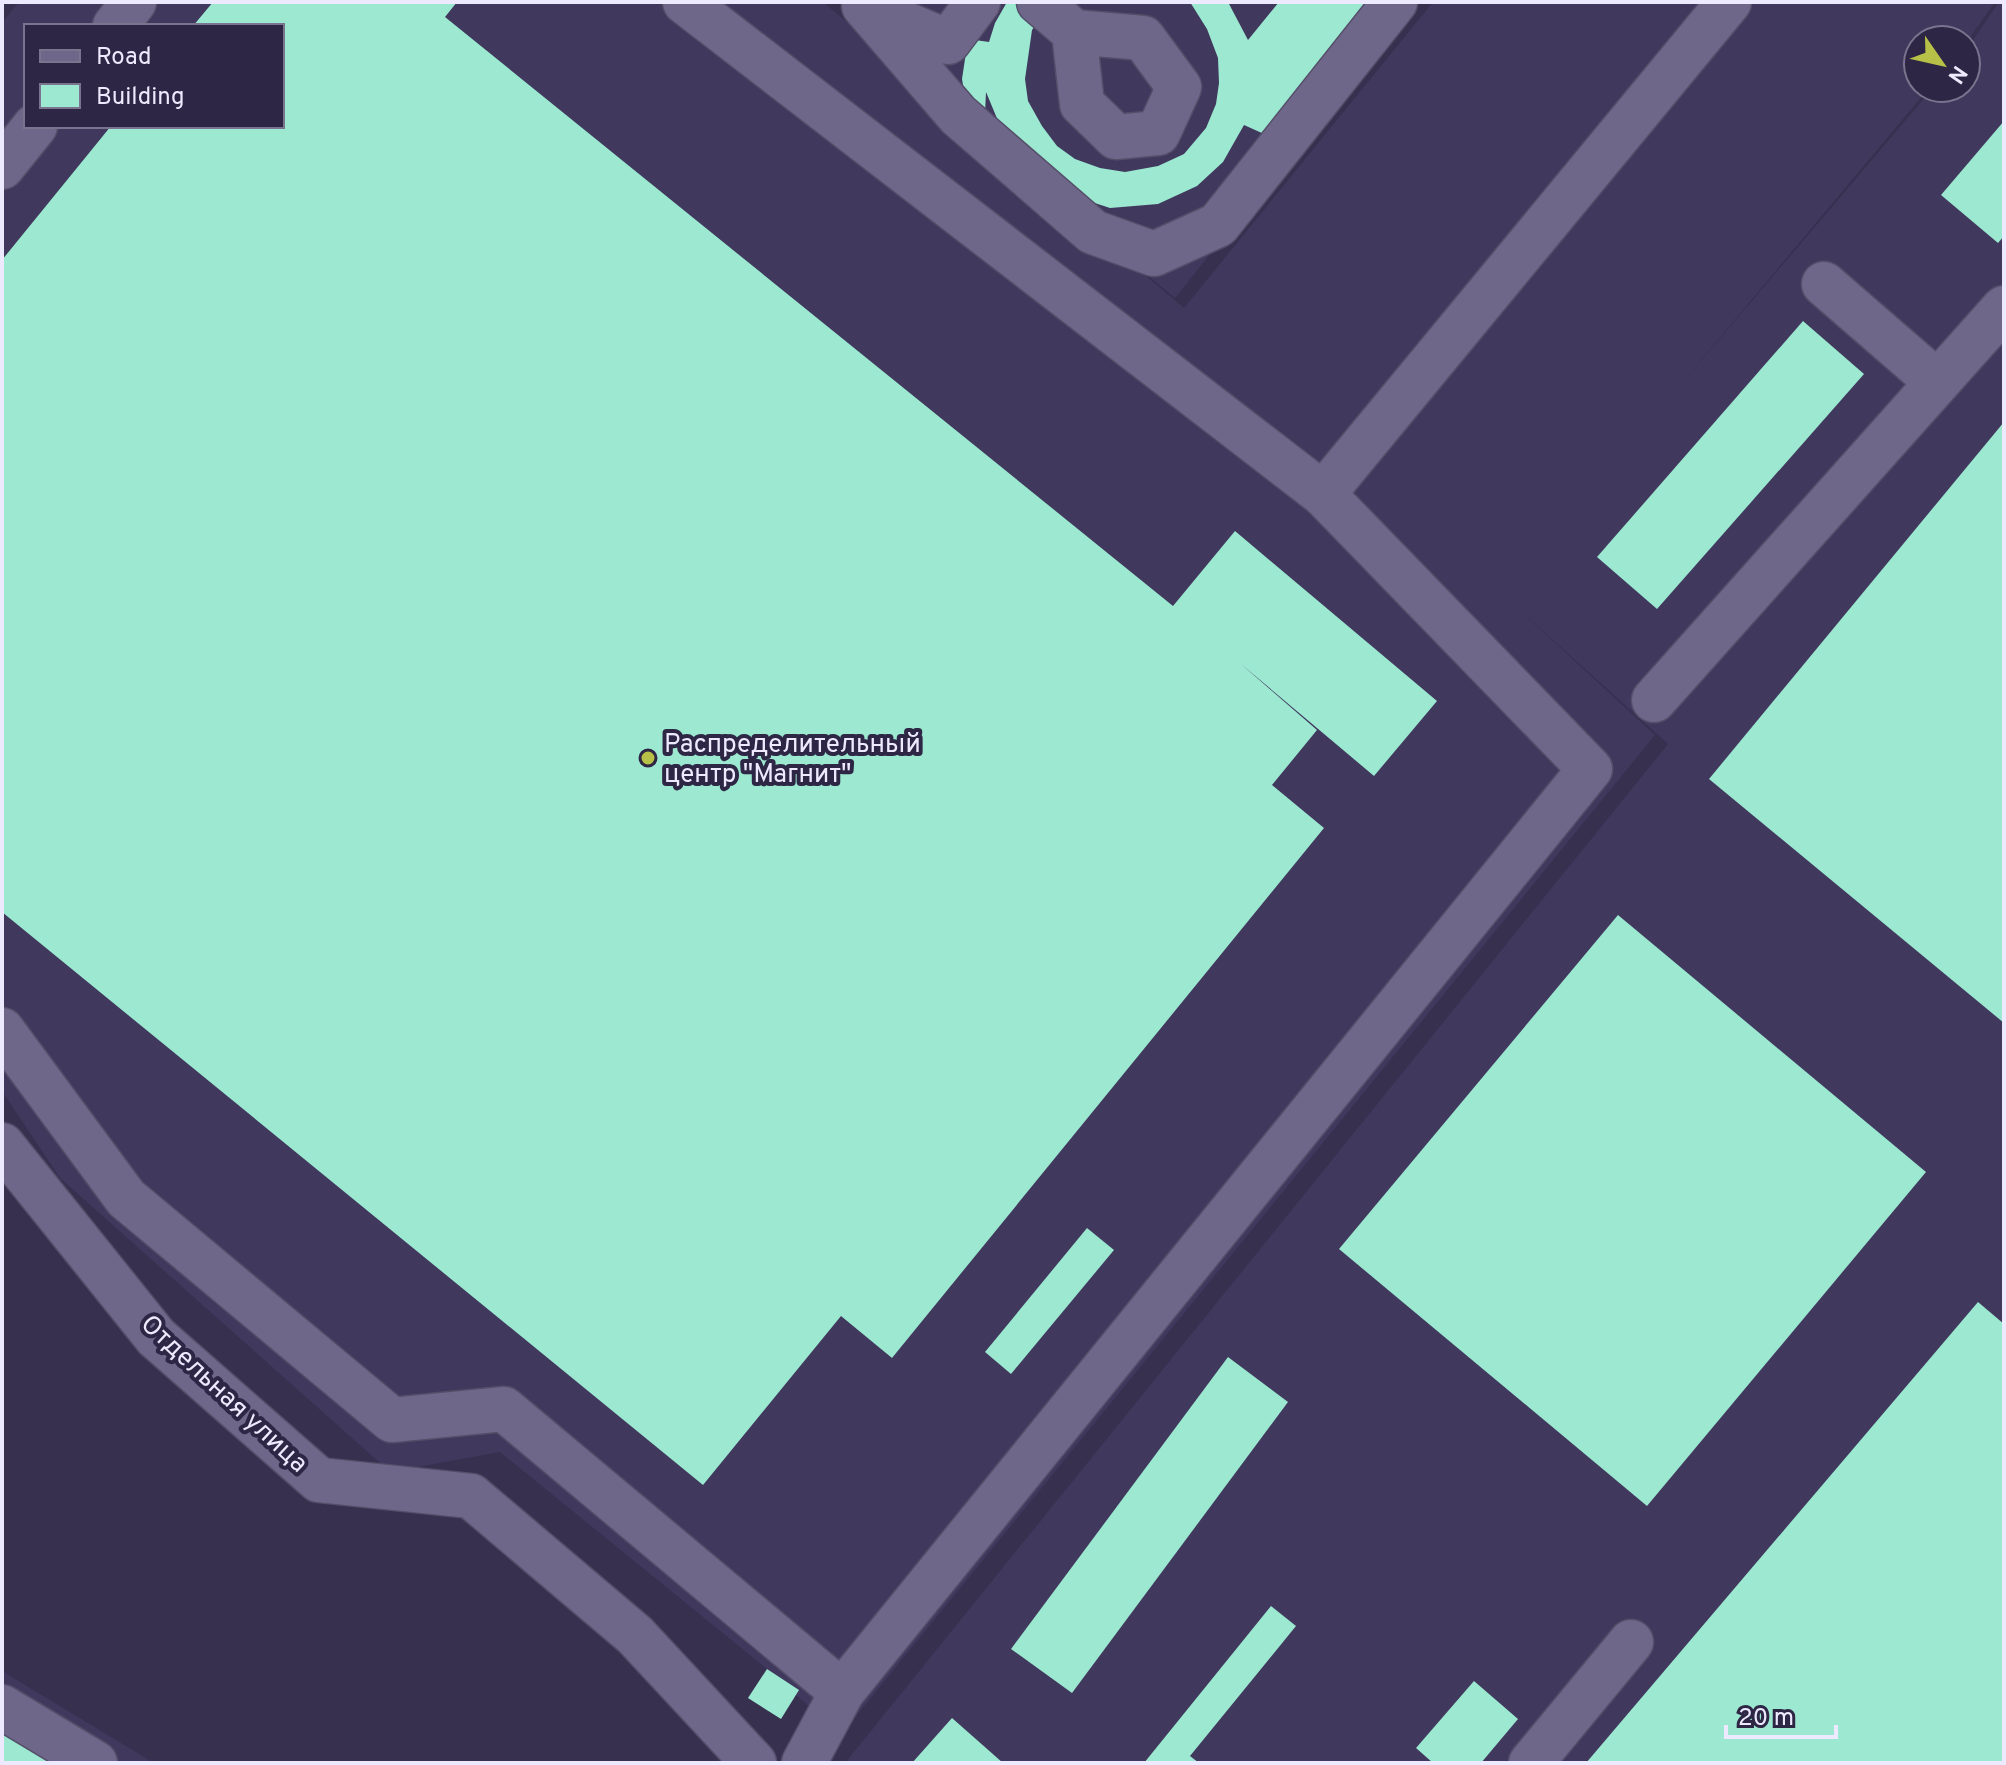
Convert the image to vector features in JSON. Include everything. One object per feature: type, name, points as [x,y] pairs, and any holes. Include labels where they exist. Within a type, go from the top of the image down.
[{"type":"street","points":[[117,24],[134,2]]},
{"type":"street","points":[[685,2],[1323,494],[1590,769],[834,1707],[804,1763]]},
{"type":"street","points":[[864,3],[948,42],[978,2]]},
{"type":"street","points":[[1039,2],[1074,32]]},
{"type":"street","points":[[864,3],[958,115],[1093,232],[1154,254],[1218,225],[1395,2]]},
{"type":"street","points":[[1323,494],[1729,2]]},
{"type":"street","points":[[2,167],[33,128]]},
{"type":"street","points":[[1824,284],[1937,382]]},
{"type":"street","points":[[1654,700],[2004,308]]},
{"type":"street","points":[[2,1030],[126,1198],[392,1420],[504,1409],[834,1707]]},
{"type":"street","name":"Отдельная улица","points":[[2,1145],[156,1337],[319,1480],[471,1496],[635,1635],[754,1763]]},
{"type":"street","points":[[1531,1763],[1631,1642]]},
{"type":"street","points":[[2,1707],[95,1763]]},
{"type":"shaded area","points":[[19,2],[823,2],[861,34],[884,2],[1413,2],[1175,298],[1084,223],[1184,308],[1433,2],[1995,2],[1979,24],[1902,24],[1902,104],[1916,104],[1682,383],[1919,104],[1982,104],[1982,27],[1999,2],[2004,2],[2004,1763],[845,1763],[1668,744],[1502,594],[1655,735],[843,1732],[826,1722],[767,1669],[500,1452],[390,1472],[60,1178],[2,1091],[2,23]]},
{"type":"shaded area","points":[[2,1671],[154,1763],[2,1763]]},
{"type":"building","name":"Распределительный центр \"Магнит\"","points":[[213,2],[457,2],[445,17],[1173,606],[1235,531],[1437,701],[1374,776],[1241,664],[1317,730],[1272,785],[1324,828],[892,1358],[841,1316],[703,1485],[2,912],[2,260],[109,128],[284,128],[284,24],[195,24]]},
{"type":"building","points":[[1007,2],[1022,2],[1042,16],[1032,30],[1025,79],[1028,101],[1042,126],[1057,146],[1075,159],[1100,168],[1125,172],[1158,166],[1184,154],[1206,128],[1216,104],[1218,58],[1207,29],[1190,2],[1228,2],[1248,40],[1279,2],[1378,2],[1264,134],[1244,125],[1223,162],[1197,186],[1158,204],[1110,208],[1055,190],[1001,128],[986,92],[985,114],[968,115],[962,79],[968,39],[989,42]]},
{"type":"building","points":[[2004,121],[2004,236],[1998,243],[1941,195]]},
{"type":"building","points":[[1803,321],[1864,374],[1657,609],[1597,557]]},
{"type":"building","points":[[2004,422],[2004,1023],[1709,779]]},
{"type":"building","points":[[1618,915],[1926,1172],[1647,1506],[1339,1249]]},
{"type":"building","points":[[1087,1228],[1114,1250],[1011,1374],[985,1352]]},
{"type":"building","points":[[1978,1302],[2004,1324],[2004,1763],[1586,1763]]},
{"type":"building","points":[[1228,1357],[1288,1402],[1072,1693],[1011,1649]]},
{"type":"building","points":[[1271,1606],[1296,1626],[1190,1756],[1199,1763],[1144,1763]]},
{"type":"building","points":[[767,1669],[799,1690],[781,1719],[748,1698]]},
{"type":"building","points":[[1474,1681],[1518,1719],[1481,1763],[1433,1763],[1416,1748]]},
{"type":"building","points":[[952,1718],[1003,1763],[912,1763]]},
{"type":"building","points":[[2,1733],[52,1763],[2,1763]]},
{"type":"place","name":"Распределительный центр \"Магнит\"","points":[[648,758]]}]
